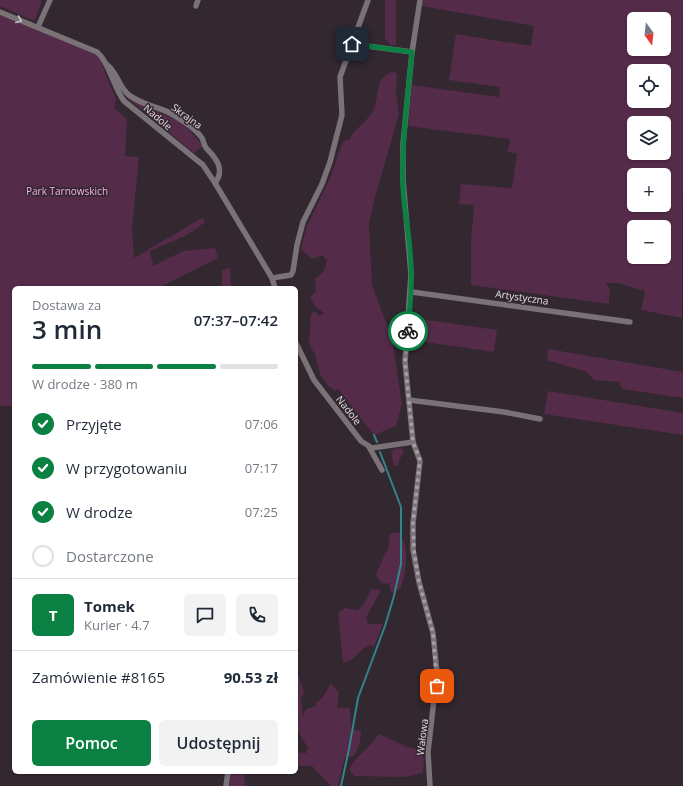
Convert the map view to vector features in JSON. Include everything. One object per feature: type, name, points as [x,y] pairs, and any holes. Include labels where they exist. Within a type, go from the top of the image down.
[{"type":"street","points":[[38,27],[50,0]]},
{"type":"street","points":[[272,278],[291,275],[294,271],[297,246],[303,222],[322,184],[342,115],[340,77],[368,0]]},
{"type":"street","name":"Wałowa","points":[[420,0],[412,52],[403,144],[402,176],[411,255],[412,292],[405,362],[413,442],[420,460],[413,523],[414,550],[419,582],[433,633],[437,673],[428,752],[430,786]]},
{"type":"street","name":"Nadole","points":[[0,12],[97,52],[102,56],[117,92],[124,101],[203,166],[215,183],[272,278],[274,286]]},
{"type":"street","points":[[352,44],[412,52]]},
{"type":"street","name":"Skrajna","points":[[106,64],[116,74],[121,87],[128,95],[138,101],[167,112],[202,138],[205,146],[216,159],[220,168],[220,177],[215,183]]},
{"type":"street","name":"Artystyczna","points":[[412,292],[630,322]]},
{"type":"street","name":"Nadole","points":[[298,347],[314,380],[361,441],[369,447],[382,470]]},
{"type":"street","points":[[409,400],[504,412],[540,419]]},
{"type":"street","points":[[369,447],[386,447],[413,442]]},
{"type":"street","points":[[226,786],[228,774]]},
{"type":"green space","points":[[0,0],[42,0],[35,21],[0,6]]},
{"type":"green space","points":[[385,0],[396,0],[396,45],[391,45],[385,39]]},
{"type":"green space","points":[[423,0],[683,0],[682,318],[641,310],[645,291],[618,283],[606,283],[610,289],[609,304],[471,285],[471,241],[474,205],[459,204],[461,184],[512,188],[517,154],[508,152],[510,139],[408,126],[412,85],[499,97],[500,87],[449,80],[456,34],[531,46],[534,26],[422,6]]},
{"type":"green space","name":"Park Tarnowskich","points":[[0,15],[98,55],[116,99],[114,108],[127,119],[125,156],[139,157],[132,229],[134,258],[202,218],[205,222],[191,232],[179,239],[150,251],[153,266],[183,251],[215,248],[218,258],[162,286],[12,286],[12,406],[0,406]]},
{"type":"green space","points":[[392,72],[397,73],[396,91],[399,114],[375,197],[369,224],[372,285],[392,339],[402,404],[396,426],[374,435],[338,389],[335,391],[327,385],[320,374],[315,354],[309,341],[311,315],[313,312],[316,312],[318,316],[324,313],[315,306],[310,298],[316,291],[315,278],[324,271],[327,260],[322,255],[313,259],[301,250],[306,228],[331,176],[340,148],[344,141],[349,140],[355,131],[370,116],[375,106],[379,86],[383,77]]},
{"type":"green space","points":[[125,96],[183,123],[203,146],[194,153]]},
{"type":"green space","points":[[230,268],[231,286],[222,286],[222,270]]},
{"type":"green space","points":[[413,318],[497,330],[494,352],[411,340]]},
{"type":"green space","points":[[548,349],[683,372],[683,398],[622,389],[619,382],[594,380],[587,372],[547,360]]},
{"type":"green space","points":[[548,391],[683,413],[683,435],[544,414]]},
{"type":"green space","points":[[401,448],[404,450],[397,466],[394,466],[391,453],[394,449]]},
{"type":"green space","points":[[399,532],[405,546],[406,560],[401,588],[391,593],[389,583],[383,584],[378,579],[376,574],[388,548],[390,534]]},
{"type":"green space","points":[[371,589],[381,590],[366,618],[368,624],[383,624],[374,647],[369,645],[365,647],[354,658],[343,663],[338,613],[344,608],[358,610],[364,604]]},
{"type":"green space","points":[[298,674],[304,691],[301,700],[303,716],[306,709],[317,706],[315,704],[323,697],[331,683],[339,693],[337,708],[350,708],[351,729],[361,731],[360,743],[354,756],[345,757],[338,786],[331,786],[312,766],[298,766],[298,752],[306,753],[308,748],[298,731]]},
{"type":"green space","points":[[379,734],[407,747],[421,750],[424,759],[423,773],[404,777],[354,776],[349,769]]},
{"type":"green space","points":[[231,774],[244,774],[245,785],[249,786],[229,786]]},
{"type":"waterway","points":[[374,435],[377,442]]},
{"type":"waterway","points":[[341,786],[358,698],[385,626],[394,596],[401,564],[401,507],[380,452]]},
{"type":"way so far","points":[[408,331],[405,362],[413,442],[420,460],[413,523],[415,563],[433,633],[437,686]]},
{"type":"route","points":[[352,44],[412,52],[403,144],[403,190],[411,255],[412,292],[408,331]]}]
